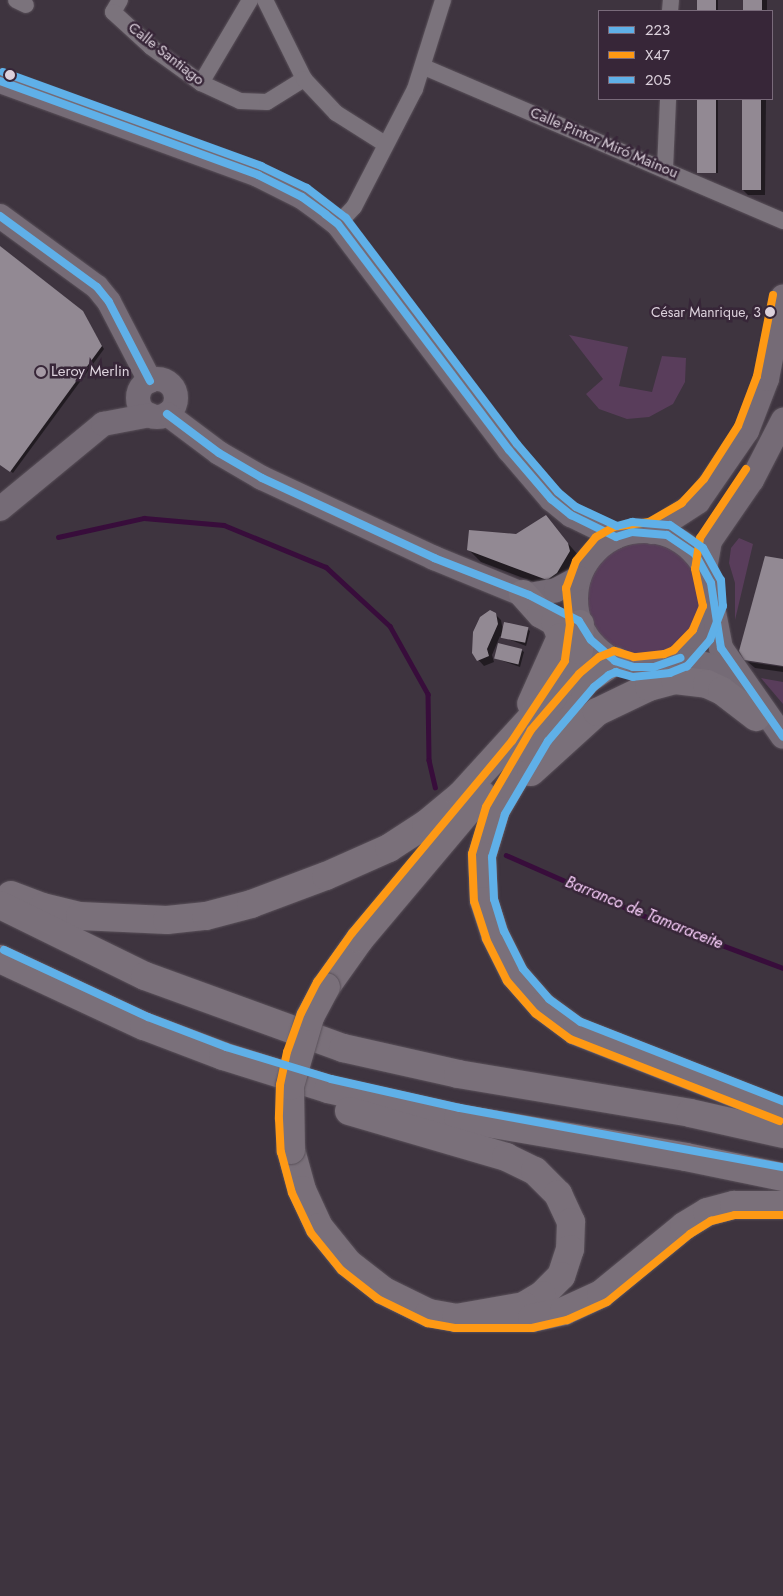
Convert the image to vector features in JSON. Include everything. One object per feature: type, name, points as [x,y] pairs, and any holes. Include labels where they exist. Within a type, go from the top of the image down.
[{"type":"highway","points":[[526,595],[541,614],[555,622],[561,636],[528,735],[496,810],[482,856],[484,901],[495,935],[515,975],[542,1006],[576,1031],[783,1112]]},
{"type":"highway","points":[[579,623],[579,650],[574,665],[528,735],[360,939],[326,987],[310,1017],[290,1086],[291,1150],[302,1190],[319,1227],[348,1263],[384,1291],[430,1313],[456,1318],[532,1318],[564,1311],[601,1294],[684,1226],[707,1212],[734,1205],[783,1206]]},
{"type":"highway","points":[[0,890],[43,907],[120,920],[166,920],[206,916],[251,904],[380,852],[426,824],[528,735],[587,680],[614,661]]},
{"type":"highway","points":[[496,810],[578,726],[597,712],[649,687],[675,680],[707,684],[722,691],[756,717]]},
{"type":"highway","points":[[0,906],[145,976],[343,1048],[458,1074],[690,1113],[783,1134]]},
{"type":"highway","points":[[9,964],[136,1038],[331,1106],[506,1157],[535,1171],[558,1194],[572,1222],[570,1249],[561,1276],[542,1295],[524,1306],[456,1318]]},
{"type":"highway","points":[[9,964],[144,1026],[223,1056],[328,1089],[458,1118],[686,1157],[783,1178]]},
{"type":"main road","points":[[0,81],[258,175],[302,197],[338,224],[509,450],[551,499],[571,515],[616,537]]},
{"type":"main road","points":[[0,216],[97,287],[109,302],[150,380],[141,389],[139,401],[219,453],[262,478],[434,558],[526,595],[579,623],[614,661],[633,667],[654,667],[680,658],[702,635],[712,608]]},
{"type":"main road","points":[[579,623],[576,605],[579,578],[592,556],[616,537],[652,532],[698,502],[747,431],[766,379],[783,297]]},
{"type":"main road","points":[[0,509],[103,424],[158,414]]},
{"type":"main road","points":[[783,420],[752,480],[710,541],[706,569],[721,648],[783,738]]},
{"type":"main road","points":[[652,532],[680,542],[706,569]]},
{"type":"main road","points":[[526,595],[556,590],[579,578]]},
{"type":"main road","points":[[680,658],[712,666],[783,750]]},
{"type":"street","points":[[201,83],[250,0]]},
{"type":"street","points":[[265,0],[304,79],[336,113],[384,144]]},
{"type":"street","points":[[338,224],[354,207],[424,67],[443,0]]},
{"type":"street","name":"Calle Santiago","points":[[117,6],[152,47],[201,83],[240,101],[267,102],[304,79]]},
{"type":"street","name":"Calle Pintor Miró Mainou","points":[[424,67],[783,221]]},
{"type":"street","points":[[665,169],[668,100]]},
{"type":"shaded area","points":[[569,335],[628,347],[619,386],[652,392],[662,356],[686,358],[685,382],[673,404],[649,417],[627,419],[599,409],[586,394],[603,379]]},
{"type":"shaded area","points":[[739,538],[753,544],[735,620],[735,583],[729,563],[731,548]]},
{"type":"shaded area","points":[[644,543],[666,547],[684,559],[696,577],[700,599],[696,621],[684,639],[666,651],[644,655],[622,651],[604,639],[592,621],[588,599],[592,577],[604,559],[622,547]]},
{"type":"shaded area","points":[[761,678],[783,682],[783,704]]},
{"type":"building","points":[[697,0],[716,0],[716,10],[697,10]]},
{"type":"building","points":[[743,0],[762,0],[762,10],[743,10]]},
{"type":"building","points":[[697,100],[716,100],[716,173],[697,173]]},
{"type":"building","points":[[742,100],[761,100],[761,190],[742,190]]},
{"type":"building","name":"Leroy Merlin","points":[[0,246],[83,311],[102,346],[10,472],[0,465]]},
{"type":"building","points":[[546,515],[568,543],[570,551],[557,573],[547,580],[467,550],[469,530],[516,534]]},
{"type":"building","points":[[765,556],[783,559],[783,666],[744,660],[739,651]]},
{"type":"building","points":[[490,610],[496,613],[498,624],[487,649],[489,656],[477,661],[472,653],[473,632],[480,617]]},
{"type":"building","points":[[504,622],[528,627],[525,643],[501,638]]},
{"type":"building","points":[[498,643],[522,649],[518,665],[494,659]]},
{"type":"waterway","points":[[58,537],[144,518],[224,525],[326,567],[390,626],[428,694],[429,760],[435,787]]},
{"type":"waterway","name":"Barranco de Tamaraceite","points":[[506,855],[642,915],[783,968]]},
{"type":"transit line","name":"205","points":[[3,72],[261,166],[307,188],[346,218],[517,444],[558,492],[576,507],[617,526],[632,522],[670,525],[703,548],[721,580],[723,606],[710,640],[687,666],[670,673],[633,677],[616,672],[609,675],[594,687],[548,741],[505,814],[492,857],[494,899],[504,931],[523,969],[549,999],[581,1022],[783,1101]]},
{"type":"transit line","name":"223","points":[[0,81],[258,175],[302,197],[325,214],[338,224],[509,450],[551,499],[571,515],[616,537]]},
{"type":"transit line","name":"223","points":[[0,216],[97,287],[109,302],[150,381]]},
{"type":"transit line","name":"X47","points":[[773,295],[757,376],[738,426],[704,479],[682,503],[649,522],[614,527],[596,537],[576,561],[566,588],[570,624],[565,661],[512,741],[352,933],[317,982],[301,1013],[287,1052],[280,1085],[279,1119],[281,1152],[292,1193],[311,1233],[341,1270],[378,1299],[427,1323],[455,1328],[532,1328],[567,1320],[607,1302],[690,1234],[711,1221],[735,1215],[783,1215]]},
{"type":"transit line","name":"223","points":[[167,414],[219,453],[262,478],[434,558],[529,595],[579,621]]},
{"type":"transit line","name":"X47","points":[[746,469],[700,538],[695,569],[703,606],[693,630],[674,650],[664,654],[634,657],[614,651],[599,657],[579,674],[531,730],[486,807],[472,854],[474,901],[486,939],[507,981],[535,1013],[570,1039],[779,1121]]},
{"type":"transit line","name":"223","points":[[616,537],[632,532],[667,535],[695,554],[711,583],[721,648],[783,737]]},
{"type":"transit line","name":"223","points":[[579,621],[591,640],[615,661],[633,667],[654,667],[680,658]]},
{"type":"transit line","name":"205","points":[[4,950],[148,1017],[226,1047],[331,1079],[460,1108],[783,1167]]},
{"type":"place","name":"César Manrique, 3","points":[[770,312]]},
{"type":"place","name":"Leroy Merlin","points":[[41,372]]}]
